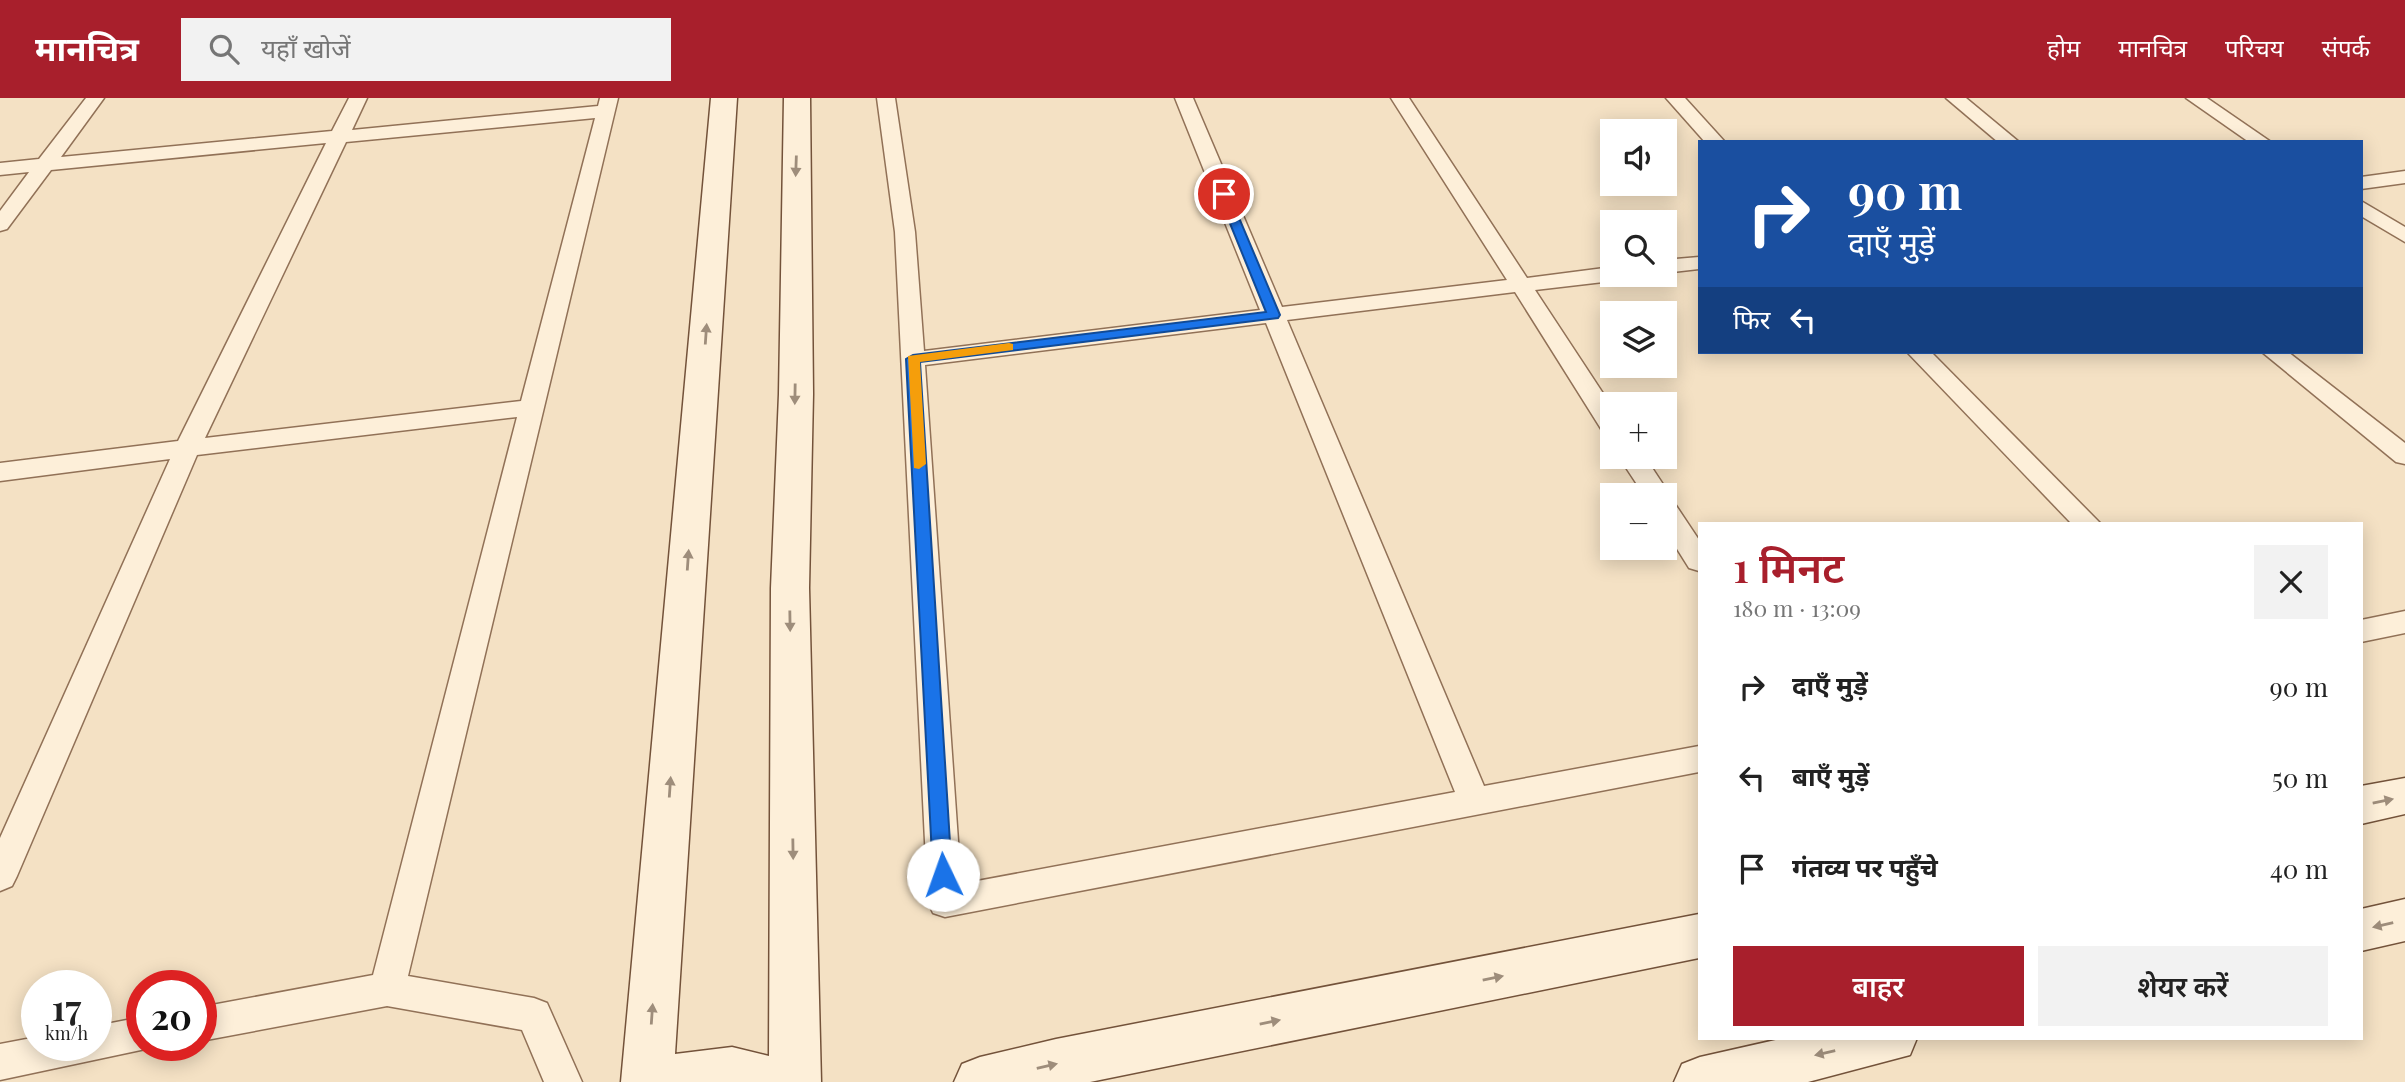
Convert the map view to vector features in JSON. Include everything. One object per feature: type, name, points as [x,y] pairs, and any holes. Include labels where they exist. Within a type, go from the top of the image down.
[{"type":"street","points":[[647,1082],[724,98]]},
{"type":"street","points":[[795,1082],[789,588],[796,394],[794,224],[797,98]]},
{"type":"street","points":[[2363,805],[2405,796]]},
{"type":"street","points":[[2363,930],[2405,920]]},
{"type":"street","points":[[980,1082],[1056,1064],[1698,936]]},
{"type":"street","points":[[1700,1082],[1883,1040]]},
{"type":"street","points":[[666,1082],[701,1072],[752,1073],[771,1082]]},
{"type":"lane","points":[[0,225],[95,98]]},
{"type":"lane","points":[[0,876],[187,448],[358,98]]},
{"type":"lane","points":[[886,98],[905,232],[945,902],[1698,759]]},
{"type":"lane","points":[[1184,98],[1475,802]]},
{"type":"lane","points":[[1400,98],[1600,407]]},
{"type":"lane","points":[[1675,98],[1714,140]]},
{"type":"lane","points":[[1955,98],[2008,140]]},
{"type":"lane","points":[[2195,98],[2259,140]]},
{"type":"lane","points":[[0,169],[339,137],[607,105],[387,989]]},
{"type":"lane","points":[[2363,183],[2405,177]]},
{"type":"lane","points":[[2363,208],[2405,236]]},
{"type":"lane","points":[[1677,266],[1698,263]]},
{"type":"lane","points":[[913,359],[1600,275]]},
{"type":"lane","points":[[1920,354],[2086,522]]},
{"type":"lane","points":[[2277,354],[2405,456]]},
{"type":"lane","points":[[0,472],[531,408]]},
{"type":"lane","points":[[1677,527],[1698,559]]},
{"type":"lane","points":[[2363,631],[2405,622]]},
{"type":"lane","points":[[217,1021],[387,989],[534,1015],[564,1082]]},
{"type":"lane","points":[[0,1062],[21,1058]]},
{"type":"slow traffic","points":[[919,464],[913,359],[1009,347]]},
{"type":"route","points":[[943,875],[913,359],[1274,315],[1224,194]]}]
